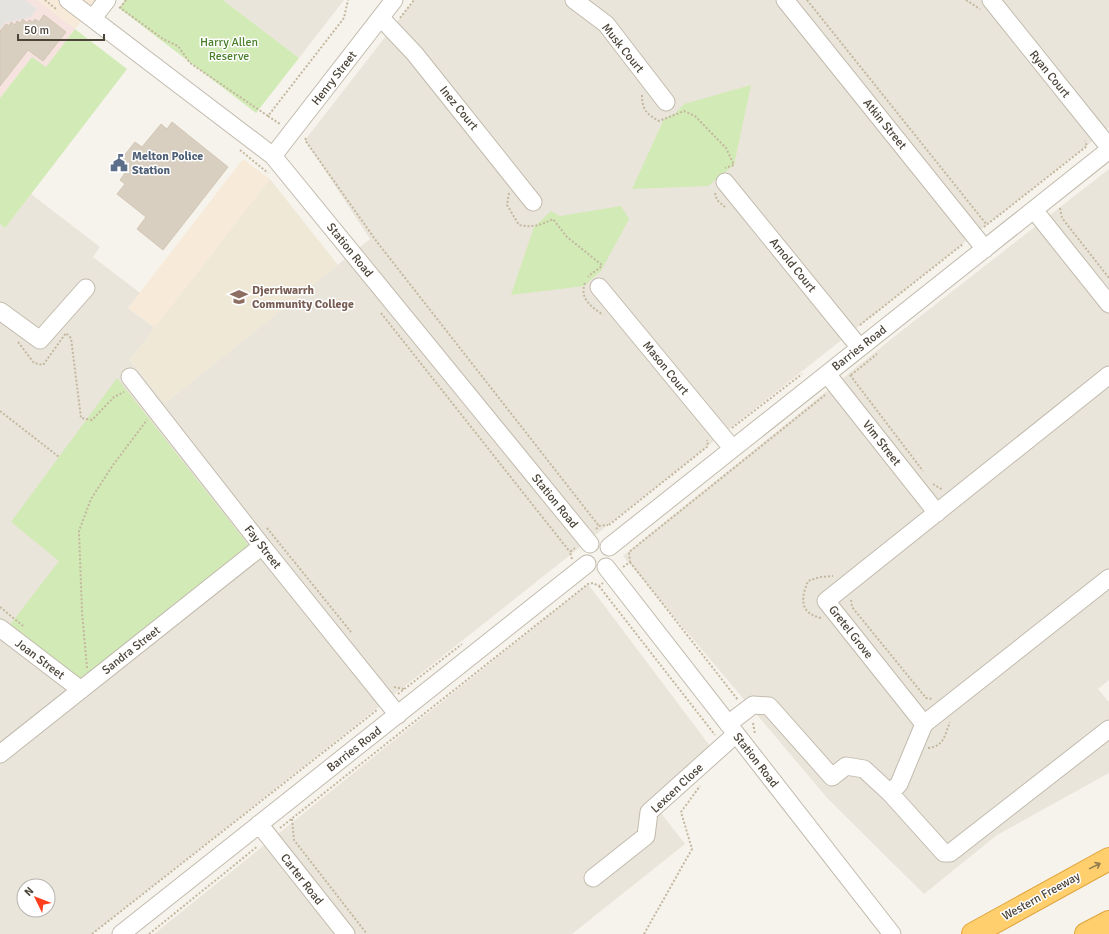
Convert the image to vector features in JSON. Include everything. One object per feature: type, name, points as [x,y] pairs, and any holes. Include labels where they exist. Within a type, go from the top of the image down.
[{"type":"highway","name":"Western Freeway","points":[[973,934],[1109,859]]},
{"type":"highway","points":[[1086,934],[1109,922]]},
{"type":"street","name":"Henry Street","points":[[272,156],[386,23],[394,0]]},
{"type":"street","name":"Musk Court","points":[[574,0],[606,24],[666,102]]},
{"type":"street","name":"Atkin Street","points":[[785,0],[980,230],[985,249]]},
{"type":"street","name":"Station Road","points":[[71,4],[93,18],[246,146],[272,156],[590,544]]},
{"type":"street","points":[[93,18],[114,4]]},
{"type":"street","name":"Ryan Court","points":[[988,6],[1109,148]]},
{"type":"street","name":"Inez Court","points":[[386,23],[415,54],[533,202]]},
{"type":"street","points":[[246,146],[272,144],[287,138]]},
{"type":"street","name":"Barries Road","points":[[609,547],[720,441],[832,380],[860,348],[985,249],[1039,216],[1109,148]]},
{"type":"street","name":"Arnold Court","points":[[719,180],[860,348]]},
{"type":"street","points":[[1039,216],[1109,304]]},
{"type":"street","name":"Mason Court","points":[[600,287],[720,441]]},
{"type":"street","points":[[0,311],[40,340],[86,288]]},
{"type":"street","name":"Gretel Grove","points":[[924,724],[826,601],[1109,375]]},
{"type":"street","name":"Vim Street","points":[[832,380],[937,513]]},
{"type":"street","name":"Fay Street","points":[[129,384],[262,546],[384,709]]},
{"type":"street","points":[[598,542],[609,547],[612,557],[609,571],[595,569],[587,564],[584,555],[590,544],[598,542]]},
{"type":"street","name":"Sandra Street","points":[[0,754],[262,546]]},
{"type":"street","name":"Barries Road","points":[[121,934],[264,831],[384,709],[587,564]]},
{"type":"street","name":"Station Road","points":[[609,571],[892,934]]},
{"type":"street","points":[[890,793],[898,784],[924,724],[1109,578]]},
{"type":"street","name":"Joan Street","points":[[0,628],[81,690]]},
{"type":"street","points":[[747,710],[753,706],[769,706],[832,777],[846,766],[864,768],[890,793],[944,852],[950,853],[1109,730]]},
{"type":"street","name":"Lexcen Close","points":[[593,878],[646,836],[648,812],[732,729],[747,710]]},
{"type":"street","name":"Carter Road","points":[[264,831],[346,934]]},
{"type":"path","points":[[45,0],[71,4]]},
{"type":"path","points":[[114,4],[126,0]]},
{"type":"path","points":[[114,4],[163,39],[178,46],[190,63],[268,116],[344,18],[348,0]]},
{"type":"path","points":[[386,23],[414,0]]},
{"type":"path","points":[[807,0],[980,230]]},
{"type":"path","points":[[966,0],[988,6]]},
{"type":"path","points":[[642,93],[642,106],[649,116],[659,121],[684,111],[695,116],[726,148],[734,165],[719,180],[717,200],[730,210]]},
{"type":"path","points":[[309,134],[305,140],[377,242],[599,526]]},
{"type":"path","points":[[849,334],[1086,146],[1084,139]]},
{"type":"path","points":[[246,146],[272,177]]},
{"type":"path","points":[[509,191],[507,205],[519,225],[529,228],[544,224],[553,219],[567,236],[602,265],[599,270],[592,272],[586,279],[582,292],[586,300],[606,318]]},
{"type":"path","points":[[1039,216],[1060,208],[1065,204]]},
{"type":"path","points":[[1060,208],[1062,218],[1109,278]]},
{"type":"path","points":[[380,311],[570,552]]},
{"type":"path","points":[[16,339],[28,358],[34,363],[43,365],[66,334],[71,338],[81,418],[92,420],[114,397],[123,392],[129,384]]},
{"type":"path","points":[[759,740],[755,734],[753,718],[630,562],[629,552],[832,380],[850,375],[879,352]]},
{"type":"path","points":[[609,525],[708,446],[720,441],[804,373]]},
{"type":"path","points":[[850,375],[925,472]]},
{"type":"path","points":[[0,411],[59,457]]},
{"type":"path","points":[[87,673],[80,531],[91,499],[113,465],[149,418]]},
{"type":"path","points":[[708,446],[720,441]]},
{"type":"path","points":[[929,479],[934,485],[945,491]]},
{"type":"path","points":[[149,934],[264,831],[292,819],[588,584],[593,583],[599,586],[609,571],[630,562]]},
{"type":"path","points":[[826,620],[813,616],[806,610],[803,602],[803,593],[808,581],[820,577],[838,575]]},
{"type":"path","points":[[851,595],[852,607],[921,692],[926,698],[936,699]]},
{"type":"path","points":[[92,934],[384,709],[466,641]]},
{"type":"path","points":[[916,744],[930,748],[937,746],[947,732],[951,719]]},
{"type":"path","points":[[644,934],[692,849],[681,812],[703,782]]},
{"type":"path","points":[[292,819],[294,840],[367,934]]},
{"type":"shaded area","points":[[0,0],[37,0],[75,29],[46,68],[32,57],[0,98]]},
{"type":"shaded area","points":[[0,0],[25,0],[37,9],[31,17],[5,23],[0,29]]},
{"type":"shaded area","points":[[37,0],[97,0],[75,29]]},
{"type":"shaded area","points":[[223,0],[344,0],[299,58]]},
{"type":"shaded area","points":[[414,0],[1109,0],[1109,128],[92,934],[0,934],[0,224],[5,228],[31,194],[100,247],[93,257],[140,293],[128,308],[155,328],[130,360],[165,403],[370,239],[305,140]]},
{"type":"shaded area","points":[[243,159],[270,179],[155,328],[128,308]]},
{"type":"shaded area","points":[[1109,169],[1109,680],[1098,689],[1109,702],[1109,773],[997,835],[924,894],[828,799],[623,556],[895,336]]},
{"type":"shaded area","name":"Djerriwarrh Community College","points":[[270,179],[338,265],[165,403],[130,360]]},
{"type":"shaded area","points":[[588,584],[713,750],[650,799],[685,844],[572,934],[154,934]]},
{"type":"green space","name":"Harry Allen Reserve","points":[[125,0],[223,0],[299,58],[256,113],[119,8]]},
{"type":"green space","points":[[75,29],[127,69],[5,228],[0,224],[0,98],[32,57],[46,67]]},
{"type":"green space","points":[[751,85],[734,165],[708,186],[632,189],[664,119],[675,114],[684,104]]},
{"type":"green space","points":[[621,206],[629,219],[601,271],[584,286],[511,295],[534,227],[551,211],[560,216]]},
{"type":"green space","points":[[117,378],[250,547],[78,680],[9,626],[59,561],[11,522]]},
{"type":"building","points":[[44,15],[66,32],[43,61],[28,50],[0,86],[0,31],[6,24],[9,26],[11,22],[15,25],[17,21],[20,23],[23,19],[27,23],[29,20],[33,22],[35,19],[39,22]]},
{"type":"building","points":[[172,122],[228,167],[163,250],[137,229],[146,217],[117,194],[125,184],[120,180],[125,173],[116,166],[135,142],[142,147],[161,124],[167,129]]},
{"type":"place","name":"Melton Police Station","points":[[119,163]]},
{"type":"place","name":"Djerriwarrh Community College","points":[[239,297]]}]
